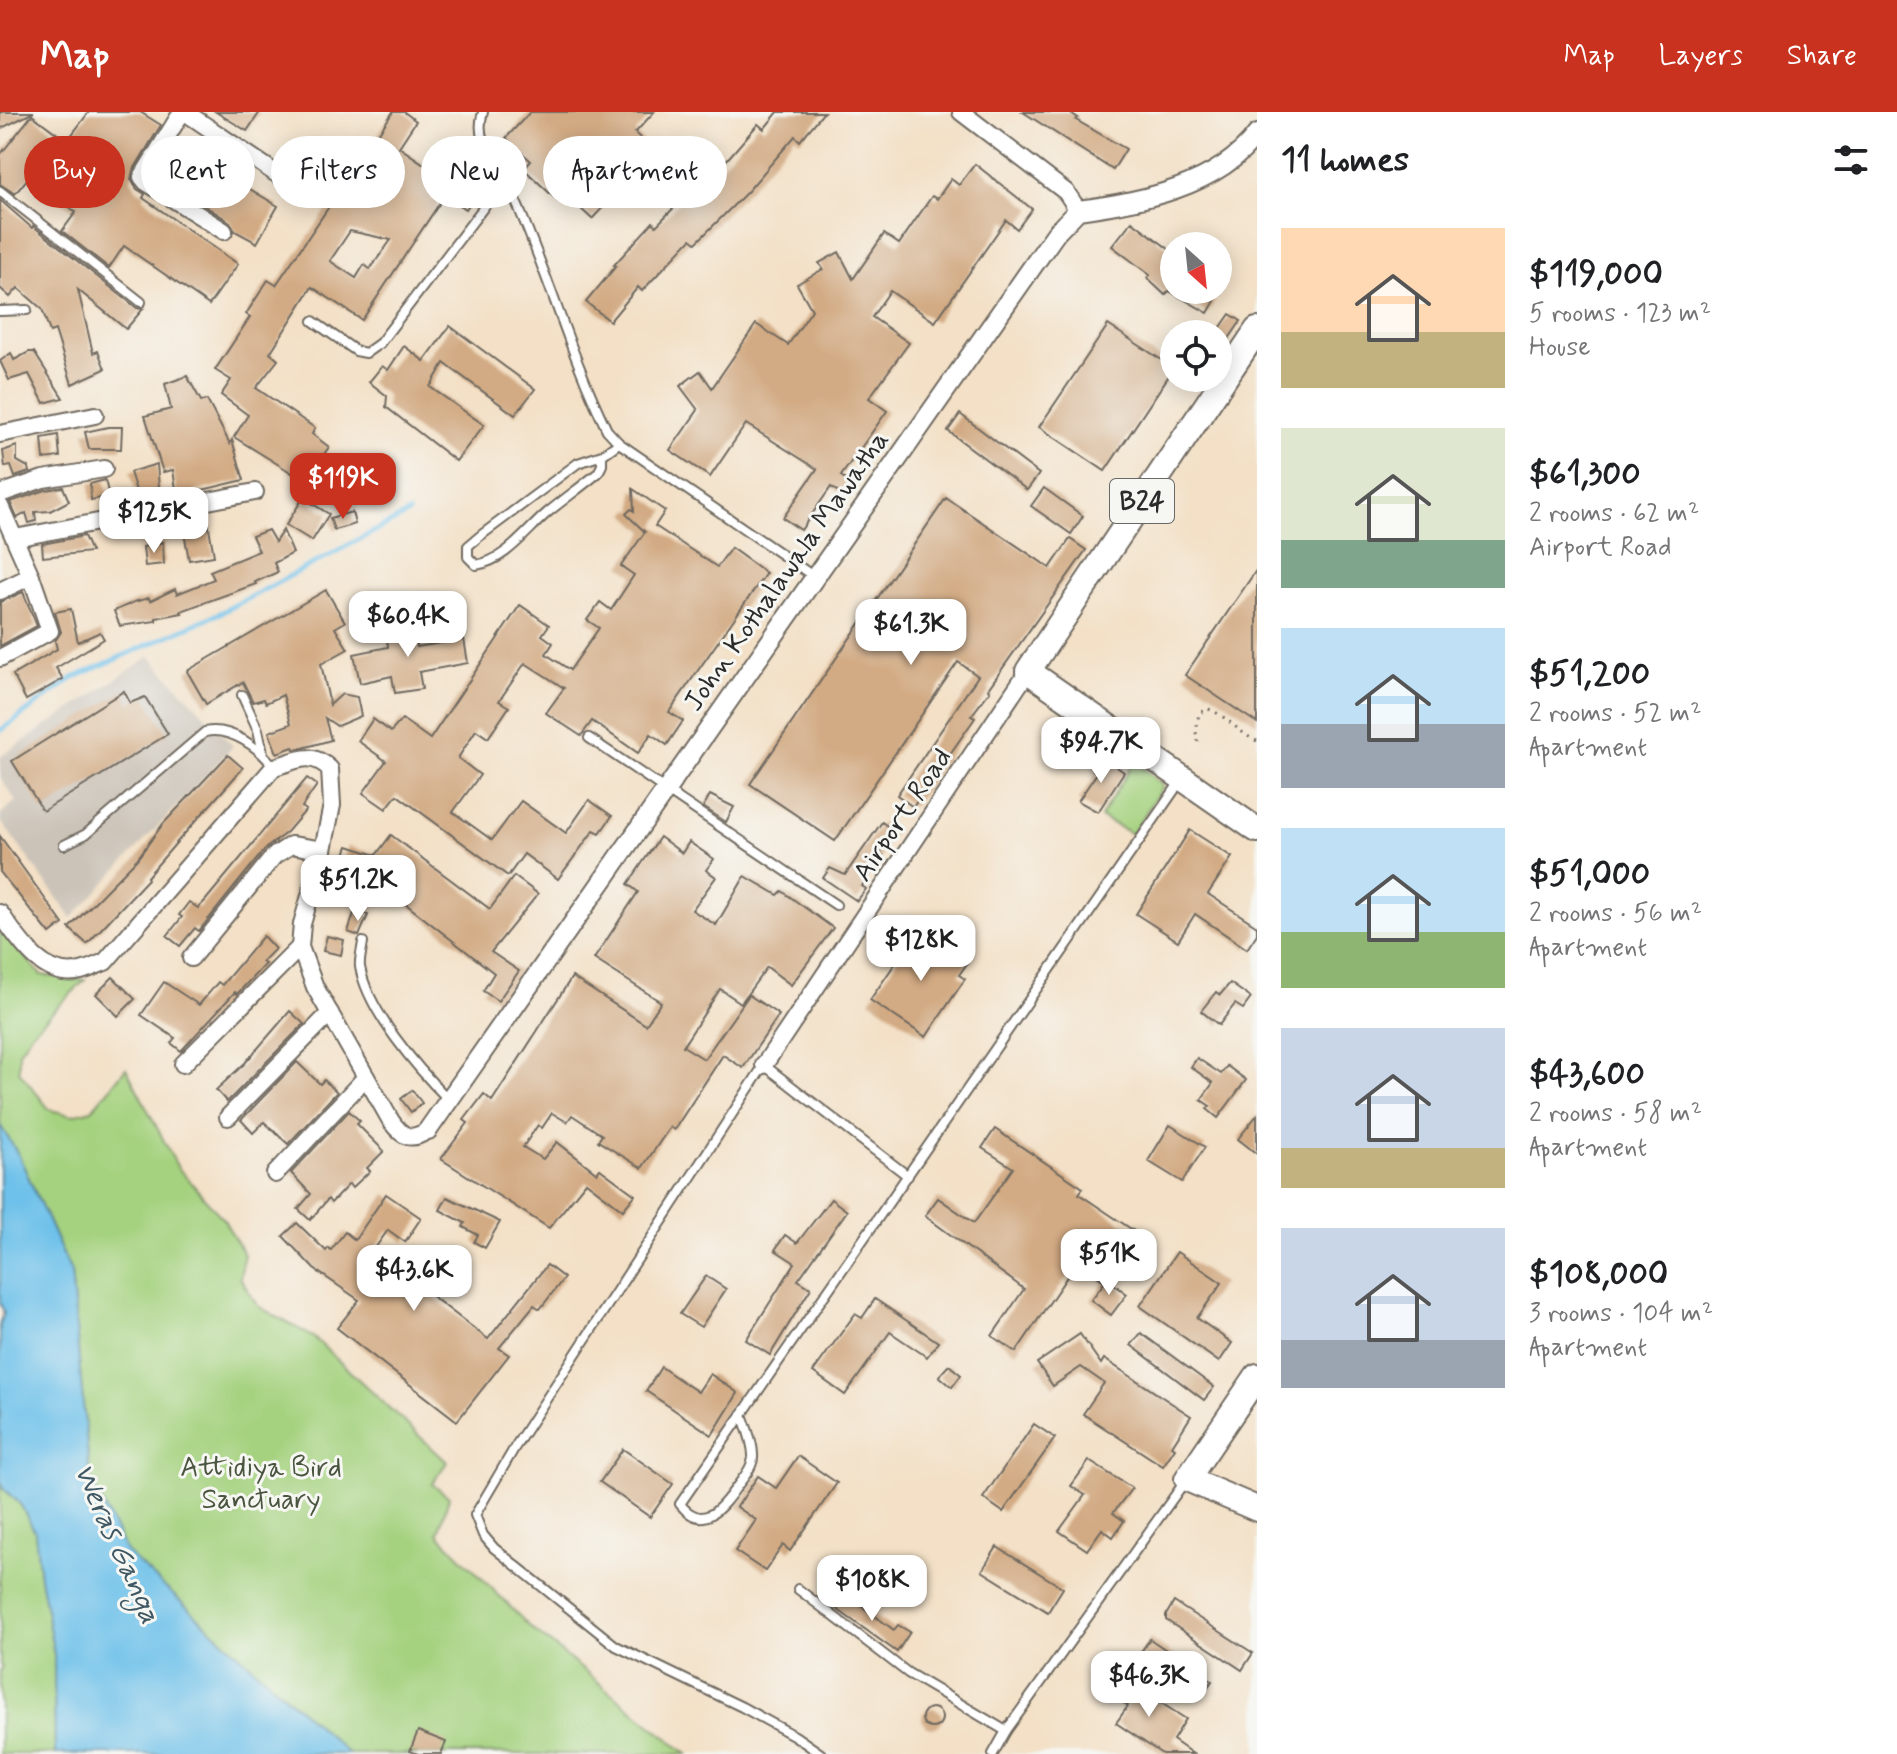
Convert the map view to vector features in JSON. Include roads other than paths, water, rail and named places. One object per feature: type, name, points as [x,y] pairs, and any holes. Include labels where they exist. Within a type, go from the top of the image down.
[{"type":"main road","name":"B24","points":[[1028,671],[1257,330]]},
{"type":"main road","points":[[1028,671],[1257,830]]},
{"type":"main road","points":[[1257,1376],[1187,1479],[1257,1509]]},
{"type":"street","points":[[224,231],[142,177],[183,112],[271,170]]},
{"type":"street","points":[[961,112],[1066,192],[1078,210],[1113,205],[1178,187],[1223,165],[1257,134]]},
{"type":"street","name":"John Kothalawala Mawatha","points":[[428,1130],[813,576],[1056,233],[1078,210]]},
{"type":"street","points":[[0,434],[95,415]]},
{"type":"street","points":[[0,494],[43,479],[104,469]]},
{"type":"street","points":[[15,538],[255,492]]},
{"type":"street","points":[[0,658],[50,631],[31,576],[2,515]]},
{"type":"street","points":[[0,591],[31,576]]},
{"type":"street","name":"Airport Road","points":[[764,1065],[1028,671]]},
{"type":"street","points":[[0,913],[18,940],[58,973],[80,972],[105,962],[274,767],[311,757],[321,761],[330,769],[332,805],[302,924],[300,947],[315,987],[401,1134],[414,1138],[428,1130]]},
{"type":"street","points":[[191,958],[274,856],[291,845],[323,850]]},
{"type":"street","points":[[183,1064],[300,947]]},
{"type":"street","points":[[228,1117],[330,1013]]},
{"type":"street","points":[[275,1174],[366,1077]]},
{"type":"lane","points":[[481,136],[483,112]]},
{"type":"lane","points":[[0,191],[141,302]]},
{"type":"lane","points":[[313,321],[356,351],[366,353],[380,343],[483,208]]},
{"type":"lane","points":[[518,208],[607,430],[619,443],[813,576]]},
{"type":"lane","points":[[0,311],[27,310]]},
{"type":"lane","points":[[602,455],[598,473],[514,544],[488,563],[476,565],[468,557],[468,546],[480,536],[578,463],[602,455],[619,443]]},
{"type":"lane","points":[[242,695],[258,730],[263,753]]},
{"type":"lane","points":[[64,845],[86,834],[205,732],[225,732],[263,753],[274,767]]},
{"type":"lane","points":[[589,738],[664,792],[836,905]]},
{"type":"lane","points":[[742,1414],[753,1452],[751,1467],[719,1510],[706,1516],[692,1515],[680,1504],[742,1414],[908,1176],[1182,778]]},
{"type":"lane","points":[[363,942],[360,966],[384,1021],[423,1075],[448,1100]]},
{"type":"lane","points":[[821,1754],[742,1707],[616,1646],[494,1548],[483,1535],[475,1515],[515,1447],[764,1065],[908,1176]]},
{"type":"lane","points":[[993,1754],[1006,1731],[1187,1479]]},
{"type":"lane","points":[[798,1589],[908,1673],[1006,1731]]},
{"type":"water","name":"Weras Ganga","points":[[0,1125],[18,1154],[71,1272],[90,1479],[127,1553],[349,1754],[55,1754],[54,1654],[35,1532],[21,1505],[4,1489],[0,1480],[0,1326],[4,1312],[0,1303]]},
{"type":"waterway","points":[[0,731],[73,678],[222,612],[409,513]]},
{"type":"park label","name":"Attidiya Bird Sanctuary","points":[[261,1482]]}]
